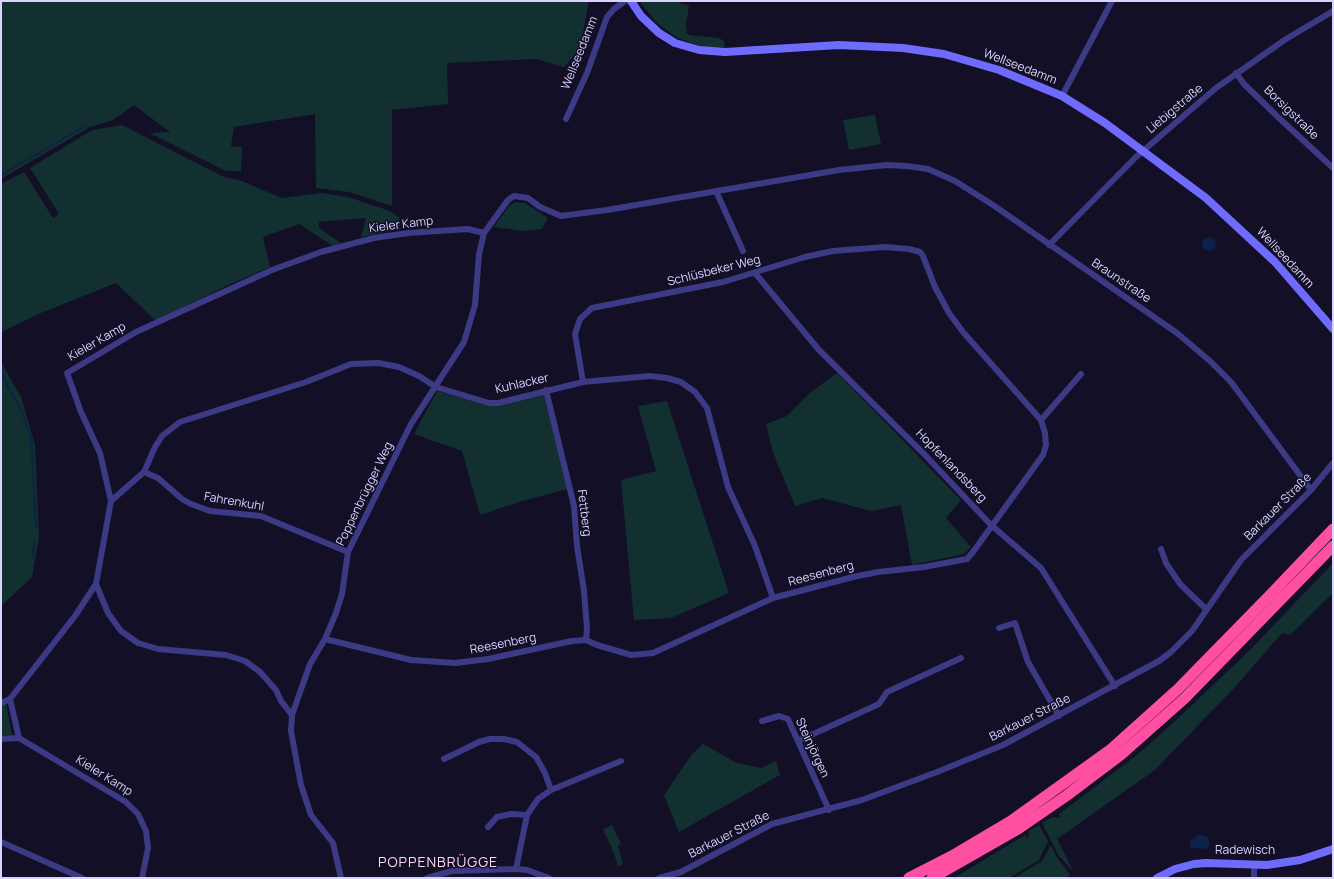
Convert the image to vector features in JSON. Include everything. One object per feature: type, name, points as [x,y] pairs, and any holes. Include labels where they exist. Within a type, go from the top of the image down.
[{"type":"highway","points":[[908,878],[952,856],[1011,821],[1110,750],[1178,689],[1272,594],[1333,529]]},
{"type":"highway","points":[[932,878],[1018,829],[1066,796],[1123,753],[1190,693],[1333,546]]},
{"type":"main road","name":"Wellseedamm","points":[[631,1],[641,16],[658,33],[676,43],[699,50],[725,52],[847,45],[903,48],[944,54],[999,70],[1062,96],[1143,150],[1206,198],[1275,262],[1333,329]]},
{"type":"main road","name":"Radewisch","points":[[1157,878],[1175,869],[1199,864],[1254,866],[1296,861],[1333,850]]},
{"type":"street","name":"Wellseedamm","points":[[566,119],[587,73],[609,14],[625,1]]},
{"type":"street","points":[[1062,96],[1112,1]]},
{"type":"street","name":"Liebigstraße","points":[[1049,245],[1143,150],[1236,73],[1286,39],[1333,12]]},
{"type":"street","name":"Borsigstraße","points":[[1236,73],[1244,84],[1333,168]]},
{"type":"street","name":"Braunstraße","points":[[521,196],[561,216],[607,210],[868,167],[907,166],[928,169],[955,181],[994,205],[1049,245],[1177,333],[1210,361],[1231,382],[1311,490]]},
{"type":"street","points":[[716,191],[743,250]]},
{"type":"street","name":"Poppenbrügger Weg","points":[[341,878],[332,843],[311,815],[301,785],[291,731],[292,715],[310,664],[325,639],[342,594],[348,552],[410,424],[436,387],[464,342],[475,306],[479,254],[484,233],[508,200],[514,196],[521,196]]},
{"type":"street","name":"Kieler Kamp","points":[[1,703],[10,699],[75,616],[96,584],[111,501],[100,453],[81,412],[67,372],[136,332],[272,270],[321,252],[374,238],[408,233],[468,229],[484,233]]},
{"type":"street","name":"Schlüsbeker Weg","points":[[583,382],[575,334],[580,320],[592,308],[682,291],[756,273],[805,257],[833,251],[885,247],[920,252]]},
{"type":"street","name":"Reesenberg","points":[[325,639],[411,660],[455,664],[488,659],[572,641],[586,640],[596,645],[631,654],[653,654],[773,598],[853,576],[924,567],[967,558],[973,552],[1043,454],[1046,445],[1045,433],[1041,420],[958,326],[934,287],[920,252]]},
{"type":"street","name":"Hopfenlandsberg","points":[[756,273],[819,350],[925,454],[991,525],[1041,568],[1115,686]]},
{"type":"street","name":"Kuhlacker","points":[[111,501],[144,472],[155,447],[162,436],[180,422],[306,382],[351,364],[378,363],[399,367],[419,376],[436,387],[489,403],[498,403],[583,382],[650,376],[667,378],[681,382],[696,392],[707,408],[728,487],[755,546],[773,598]]},
{"type":"street","points":[[1041,420],[1081,374]]},
{"type":"street","name":"Fettberg","points":[[546,390],[574,506],[577,546],[584,591],[587,629],[586,640]]},
{"type":"street","name":"Barkauer Straße","points":[[659,878],[681,872],[772,824],[829,810],[937,772],[1003,745],[1115,686],[1171,652],[1192,631],[1241,560],[1311,490],[1333,463]]},
{"type":"street","name":"Fahrenkuhl","points":[[144,472],[158,478],[190,504],[210,511],[261,516],[348,552]]},
{"type":"street","points":[[1161,549],[1166,563],[1180,584],[1206,609]]},
{"type":"street","points":[[96,584],[108,613],[121,631],[138,643],[158,649],[226,655],[245,661],[265,678],[276,690],[281,701],[292,715]]},
{"type":"street","points":[[999,628],[1015,623],[1028,662],[1059,716]]},
{"type":"street","points":[[798,741],[879,704],[887,692],[961,658]]},
{"type":"street","points":[[1,739],[19,738],[13,719],[10,699]]},
{"type":"street","name":"Steinjörgen","points":[[762,721],[779,716],[788,719],[829,810]]},
{"type":"street","name":"Kieler Kamp","points":[[19,738],[107,789],[132,808],[140,818],[146,832],[148,848],[142,878]]},
{"type":"street","points":[[444,759],[479,742],[490,739],[504,739],[517,742],[536,757],[545,773],[551,790]]},
{"type":"street","points":[[516,869],[527,815],[538,799],[551,790],[620,761]]},
{"type":"street","points":[[488,827],[497,817],[511,814],[527,815]]},
{"type":"street","points":[[1,842],[82,878]]},
{"type":"street","name":"Poppenbrügger Weg","points":[[336,878],[338,866]]},
{"type":"street","points":[[1254,866],[1254,878]]},
{"type":"street","points":[[427,878],[452,871],[516,869],[526,870],[549,878]]},
{"type":"green space","points":[[1,1],[589,1],[580,49],[564,67],[536,59],[447,63],[448,104],[392,110],[392,206],[349,192],[316,188],[315,114],[234,127],[231,146],[242,147],[241,171],[226,171],[149,133],[170,132],[134,105],[113,120],[90,127],[1,179]]},
{"type":"green space","points":[[639,1],[679,1],[680,3],[689,6],[686,24],[687,33],[690,35],[719,38],[724,41],[725,47],[718,48],[699,46],[676,37],[657,23]]},
{"type":"green space","points":[[875,115],[881,144],[849,150],[843,120]]},
{"type":"green space","points":[[122,125],[224,177],[239,180],[282,198],[322,193],[348,197],[390,211],[399,217],[400,229],[361,237],[366,218],[319,222],[319,228],[341,243],[333,246],[299,224],[263,237],[270,267],[226,286],[156,321],[116,283],[41,313],[1,332],[1,184],[24,172],[53,218],[59,214],[30,168],[92,130]]},
{"type":"green space","points":[[515,202],[525,203],[548,218],[542,229],[524,231],[494,227],[508,207]]},
{"type":"green space","points":[[1,362],[21,397],[35,445],[39,536],[32,577],[1,606]]},
{"type":"green space","points":[[837,373],[961,500],[946,518],[971,547],[964,554],[912,565],[901,505],[871,511],[822,498],[795,506],[773,453],[766,424],[787,416],[811,392]]},
{"type":"green space","points":[[437,391],[489,405],[544,394],[568,489],[522,501],[480,515],[462,451],[414,434]]},
{"type":"green space","points":[[667,401],[729,593],[671,618],[634,620],[621,480],[656,471],[638,406]]},
{"type":"green space","points":[[1333,563],[1333,593],[1290,635],[1282,633],[1235,687],[1155,770],[1057,839],[1074,872],[1059,856],[1042,823],[1053,817],[1060,818],[1059,814],[1137,755],[1174,722],[1248,652]]},
{"type":"green space","points":[[6,703],[12,735],[2,737],[1,706]]},
{"type":"green space","points":[[703,744],[737,763],[761,768],[776,761],[780,775],[679,832],[664,795],[692,754]]},
{"type":"green space","points":[[612,825],[621,843],[618,846],[623,864],[618,867],[614,853],[603,829]]},
{"type":"green space","points":[[1039,825],[1048,841],[1039,860],[1009,878],[954,878],[1025,835],[1028,838],[1029,831]]},
{"type":"green space","points":[[1051,845],[1056,856],[1070,875],[1064,878],[1014,878],[1042,861]]},
{"type":"water","points":[[1206,237],[1212,237],[1216,241],[1216,247],[1212,251],[1206,251],[1202,247],[1202,241]]},
{"type":"water","points":[[1200,834],[1208,837],[1210,846],[1205,849],[1190,848],[1190,841]]},
{"type":"waterway","points":[[1,175],[87,125]]},
{"type":"waterway","points":[[1,371],[9,390],[20,407],[31,437],[36,527]]},
{"type":"waterway","points":[[32,557],[35,540]]},
{"type":"district","name":"POPPENBRÜGGE","points":[[438,863]]}]
